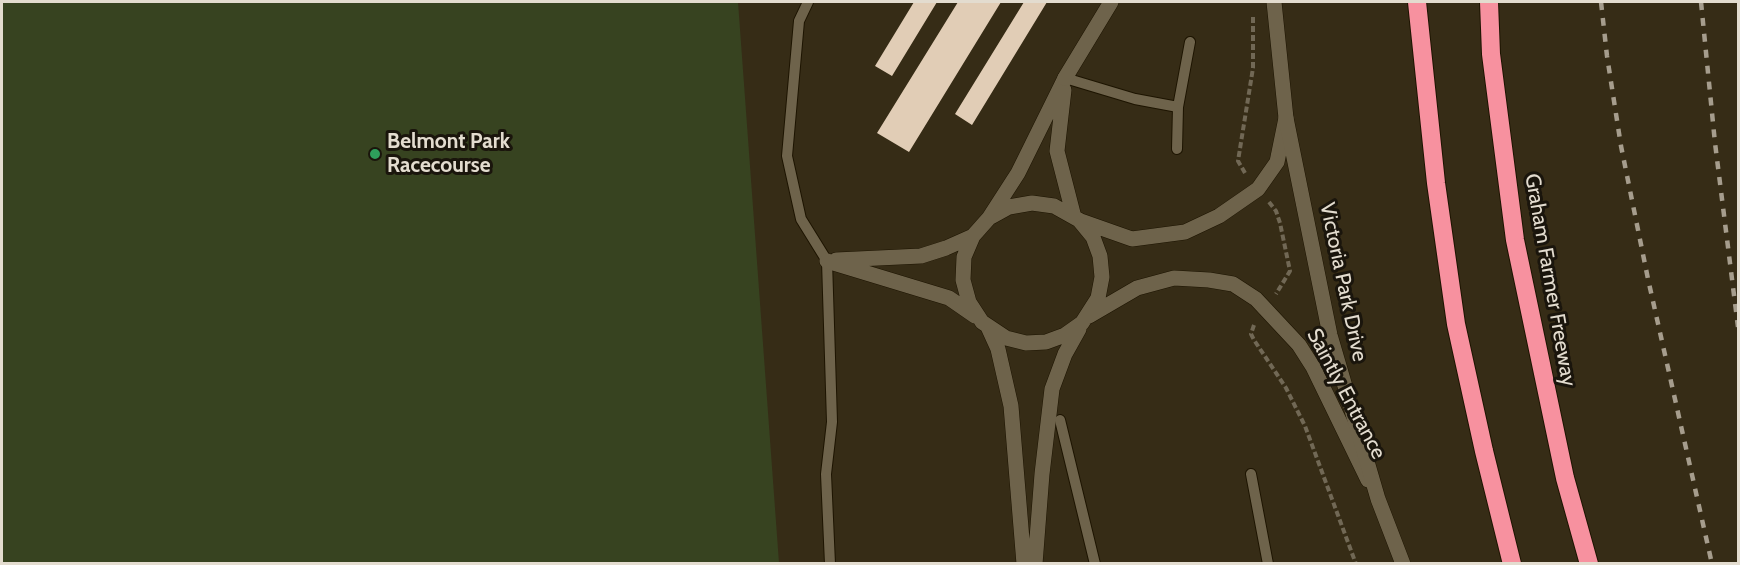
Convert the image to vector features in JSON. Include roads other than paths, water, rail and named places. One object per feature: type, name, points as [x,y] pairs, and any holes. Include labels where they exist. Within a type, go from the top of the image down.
[{"type":"highway","points":[[1417,2],[1436,183],[1456,324],[1512,564]]},
{"type":"highway","name":"Graham Farmer Freeway","points":[[1489,2],[1491,54],[1515,240],[1565,478],[1589,564]]},
{"type":"street","points":[[1024,564],[1011,406],[998,349],[985,324],[969,302],[963,280],[964,257],[973,236],[989,218],[1018,173],[1065,78],[1111,2]]},
{"type":"street","name":"Victoria Park Drive","points":[[1274,2],[1286,118],[1330,335],[1378,499],[1402,564]]},
{"type":"street","points":[[1035,564],[1042,474],[1053,389],[1065,354],[1098,298],[1102,277],[1100,256],[1093,237],[1077,218],[1057,151],[1065,78]]},
{"type":"street","points":[[989,218],[1009,207],[1032,202],[1054,206],[1077,218],[1132,239],[1185,232],[1219,216],[1258,189],[1277,162],[1286,118]]},
{"type":"street","points":[[827,261],[921,256],[973,236]]},
{"type":"street","points":[[827,261],[950,298],[1006,338],[1026,343],[1046,342],[1065,335],[1085,320]]},
{"type":"street","name":"Saintly Entrance","points":[[1085,320],[1137,288],[1174,278],[1233,284],[1256,298],[1299,345],[1318,378],[1378,499]]},
{"type":"lane","points":[[808,2],[799,21],[787,156],[801,219],[827,261],[832,422],[826,474],[830,564]]},
{"type":"lane","points":[[1177,149],[1178,107],[1190,42]]},
{"type":"lane","points":[[1065,78],[1135,99],[1178,107]]},
{"type":"lane","points":[[1060,420],[1095,564]]},
{"type":"lane","points":[[1251,474],[1268,564]]},
{"type":"railway","points":[[1601,2],[1621,146],[1648,279],[1712,564]]},
{"type":"railway","points":[[1701,2],[1715,143],[1738,327]]},
{"type":"place","name":"Belmont Park Racecourse","points":[[375,154]]}]
